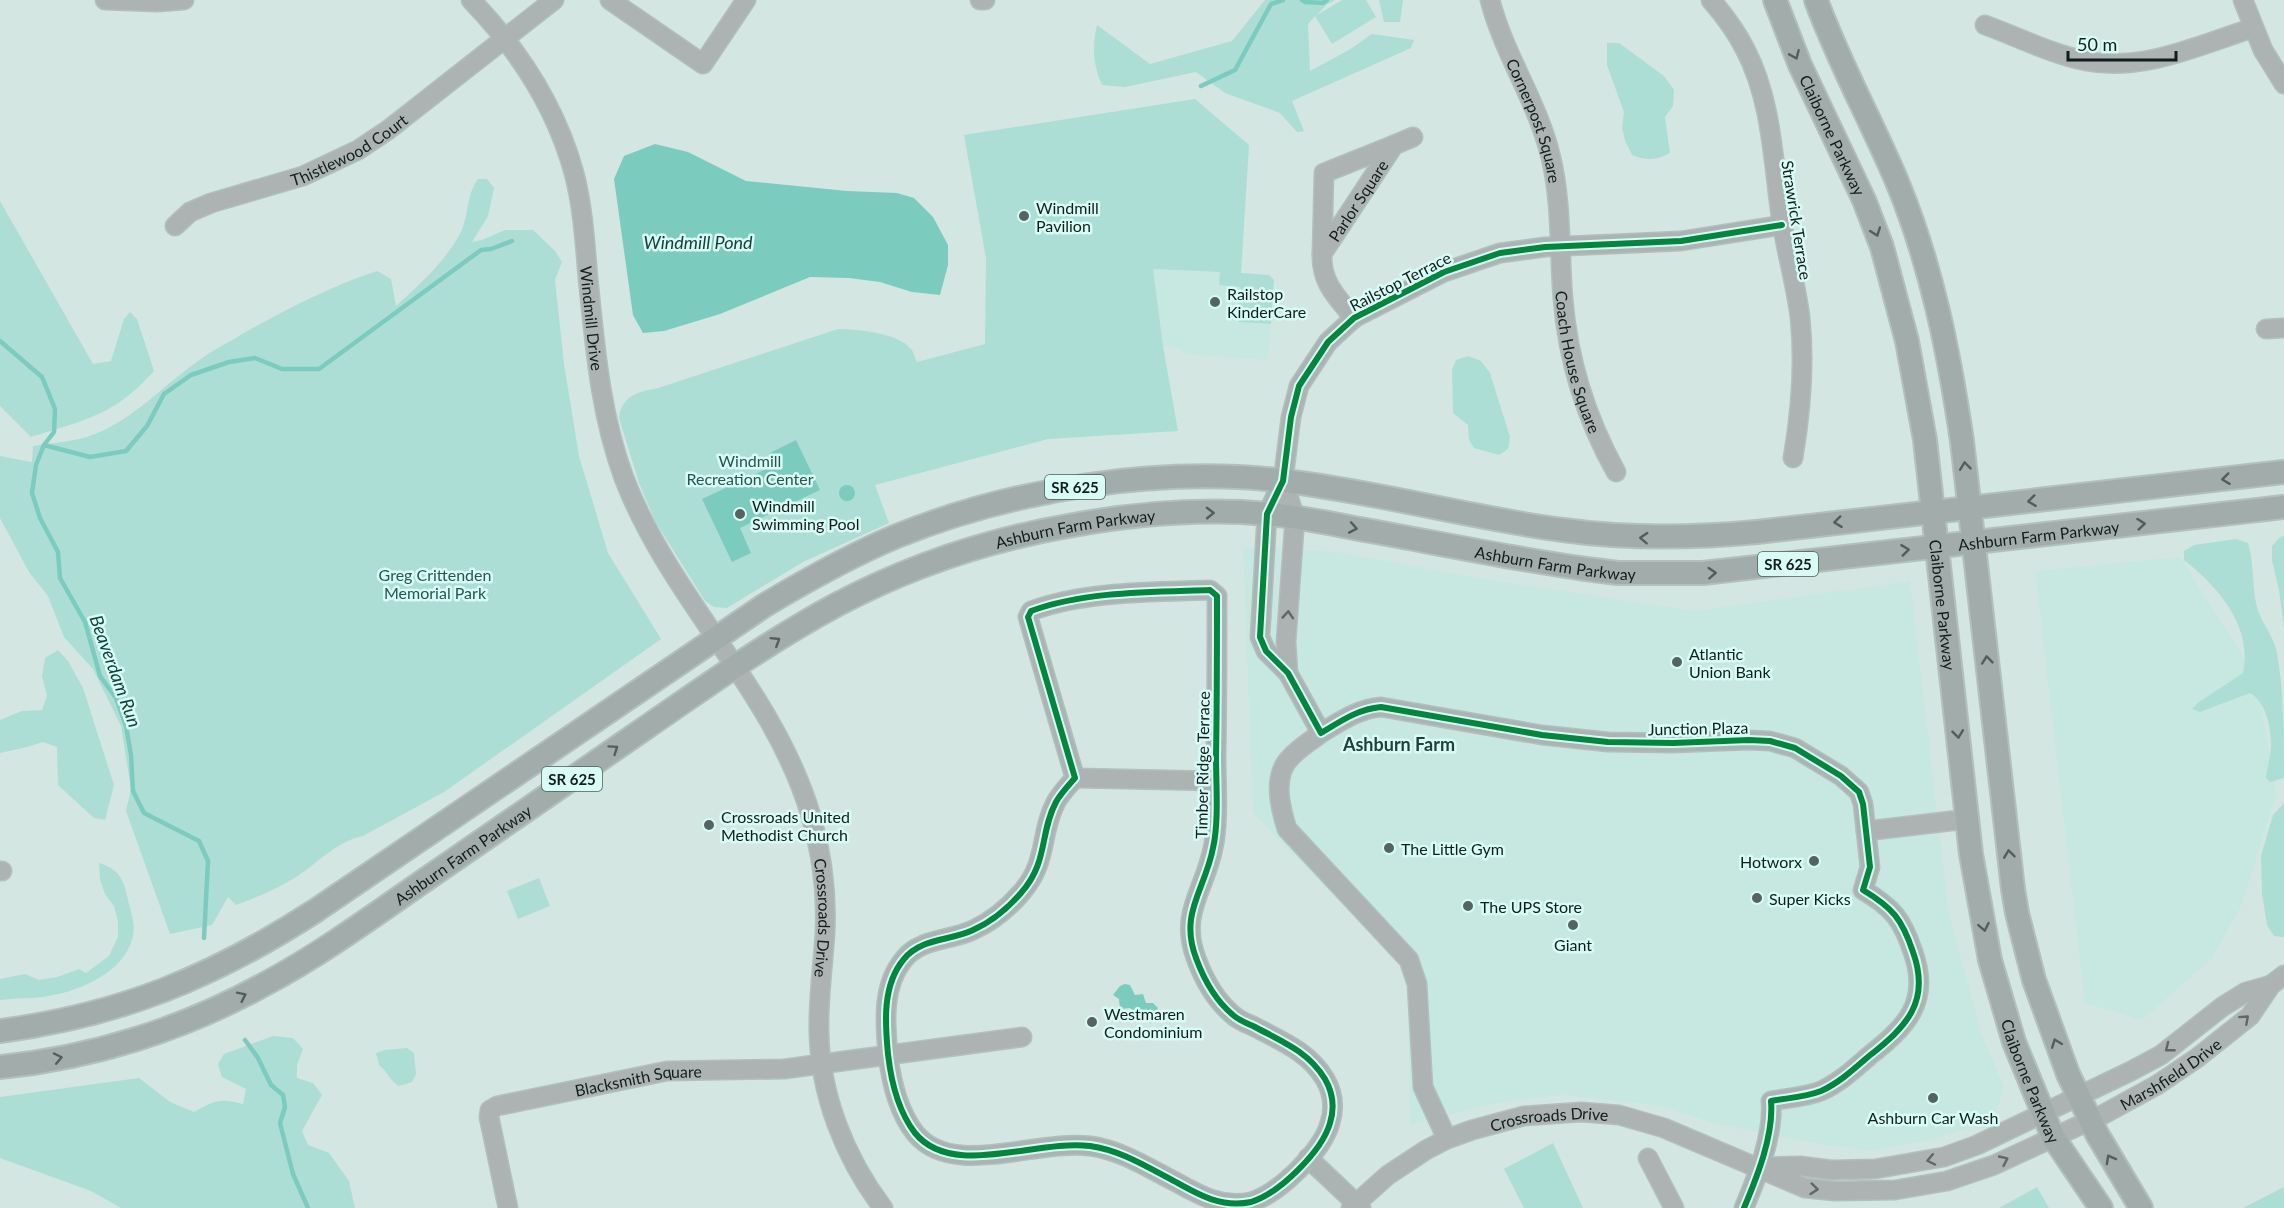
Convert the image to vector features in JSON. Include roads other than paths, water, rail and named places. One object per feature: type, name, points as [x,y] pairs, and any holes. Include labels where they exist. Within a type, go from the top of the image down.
[{"type":"main road","name":"Claiborne Parkway","points":[[1775,0],[1800,65],[1864,200],[1882,247],[1896,295],[1914,376],[1933,512],[1971,854],[1990,960],[2014,1042],[2053,1137],[2101,1208]]},
{"type":"main road","points":[[1816,0],[1847,76],[1898,183],[1924,257],[1952,371],[1970,508],[2010,868],[2017,913],[2034,980],[2054,1039],[2090,1120],[2114,1166],[2141,1208]]},
{"type":"main road","name":"Ashburn Farm Parkway","points":[[0,1030],[52,1022],[123,1005],[177,986],[248,952],[315,911],[716,637],[834,565],[897,536],[972,511],[1056,490],[1121,481],[1208,477],[1283,481],[1561,530],[1652,538],[1738,534],[2284,472]]},
{"type":"main road","name":"Ashburn Farm Parkway","points":[[0,1067],[54,1059],[131,1040],[173,1026],[261,987],[302,963],[399,898],[735,666],[837,604],[894,577],[970,549],[1045,530],[1182,513],[1267,514],[1551,564],[1618,573],[1703,573],[2284,507]]},
{"type":"street","points":[[105,0],[157,2],[184,0]]},
{"type":"street","name":"Windmill Drive","points":[[471,0],[506,39],[528,70],[548,106],[566,149],[574,175],[584,233],[593,328],[602,391],[614,449],[636,507],[651,536],[716,637]]},
{"type":"street","name":"Thistlewood Court","points":[[175,226],[190,212],[212,203],[303,176],[358,150],[388,130],[554,0]]},
{"type":"street","points":[[610,0],[703,64],[746,0]]},
{"type":"street","points":[[980,0],[985,0]]},
{"type":"street","name":"Cornerpost Square","points":[[1490,0],[1497,28],[1531,99],[1545,136],[1557,189],[1561,246]]},
{"type":"street","name":"Strawrick Terrace","points":[[1711,0],[1745,48],[1767,113],[1782,225],[1797,299],[1803,360],[1800,420],[1793,458]]},
{"type":"street","points":[[2242,0],[2253,28],[2284,84]]},
{"type":"street","points":[[1985,25],[2086,61],[2122,63],[2170,56],[2253,28]]},
{"type":"street","name":"Parlor Square","points":[[1354,318],[1324,278],[1321,269],[1324,173],[1413,137]]},
{"type":"street","name":"Parlor Square","points":[[1322,255],[1394,145]]},
{"type":"street","name":"Railstop Terrace","points":[[1283,481],[1291,417],[1299,386],[1328,342],[1354,318],[1405,291],[1466,263],[1524,248],[1681,242],[1782,225]]},
{"type":"street","name":"Coach House Square","points":[[1561,246],[1563,299],[1568,344],[1575,374],[1588,416],[1616,472]]},
{"type":"street","points":[[1283,481],[1267,514],[1260,638],[1266,651],[1288,673],[1321,733]]},
{"type":"street","points":[[1283,481],[1295,518],[1286,642],[1288,673]]},
{"type":"street","name":"Timber Ridge Terrace","points":[[1076,778],[1028,617],[1031,611],[1084,599],[1134,593],[1210,590],[1217,596],[1216,781],[1214,845],[1192,907],[1190,937],[1202,974],[1220,1002],[1235,1018],[1296,1048],[1310,1058],[1329,1087],[1334,1107],[1330,1123],[1318,1148],[1308,1158],[1266,1196],[1249,1203],[1230,1206],[1202,1198],[1138,1162],[1102,1148],[1072,1144],[973,1156],[956,1156],[934,1150],[908,1124],[898,1104],[888,1056],[885,1012],[893,975],[905,957],[929,942],[973,930],[1005,909],[1032,880],[1040,863],[1055,804],[1063,791],[1076,778],[1216,781]]},
{"type":"street","name":"Crossroads Drive","points":[[716,637],[782,741],[811,818],[823,874],[825,903],[819,1032],[822,1063],[832,1112],[844,1142],[857,1171],[883,1208]]},
{"type":"street","name":"Junction Plaza","points":[[1447,1139],[1424,1087],[1417,984],[1409,960],[1287,829],[1281,808],[1281,771],[1290,757],[1321,733],[1368,708],[1382,707],[1542,735],[1608,742],[1770,741],[1807,754],[1850,783],[1859,792],[1863,804],[1870,867],[1863,890],[1883,902],[1905,928],[1919,976],[1919,994],[1907,1022],[1897,1034],[1840,1080],[1819,1092],[1771,1101],[1772,1114],[1760,1167]]},
{"type":"street","points":[[1866,831],[1968,819]]},
{"type":"street","name":"Marshfield Drive","points":[[2043,1113],[2161,1055],[2222,1007],[2246,992],[2277,980]]},
{"type":"street","name":"Marshfield Drive","points":[[2053,1137],[2157,1085],[2197,1058],[2250,1016],[2277,980]]},
{"type":"street","points":[[888,1056],[1022,1037]]},
{"type":"street","name":"Blacksmith Square","points":[[508,1208],[489,1117],[490,1110],[497,1106],[667,1071],[784,1069],[888,1056]]},
{"type":"street","name":"Crossroads Drive","points":[[1356,1206],[1388,1175],[1447,1139],[1524,1116],[1581,1112],[1610,1114],[1664,1128],[1805,1188],[1835,1191],[1895,1190],[1957,1178],[1994,1165],[2053,1137]]},
{"type":"street","name":"Crossroads Drive","points":[[1760,1167],[1800,1166],[1831,1170],[1875,1169],[1909,1164],[1944,1157],[1977,1145],[2043,1113]]},
{"type":"street","points":[[1308,1158],[1356,1206]]},
{"type":"street","points":[[1648,1158],[1674,1208]]},
{"type":"street","points":[[1744,1208],[1760,1167]]},
{"type":"water","name":"Windmill Pond","points":[[655,144],[688,152],[746,181],[847,191],[897,193],[914,198],[933,217],[948,245],[948,265],[940,295],[912,292],[880,282],[810,277],[720,314],[664,331],[643,333],[633,315],[614,179],[624,156]]},
{"type":"water","name":"Windmill Swimming Pool","points":[[796,440],[820,490],[740,528],[751,553],[732,562],[702,499],[775,465],[770,453]]},
{"type":"water","points":[[847,485],[853,487],[855,493],[853,499],[847,501],[841,499],[839,493],[841,487]]},
{"type":"water","points":[[1130,985],[1135,995],[1143,994],[1146,1003],[1153,1003],[1158,1008],[1151,1023],[1145,1020],[1135,1021],[1130,1008],[1120,1009],[1119,999],[1113,995],[1120,986]]},
{"type":"waterway","points":[[1201,86],[1235,70],[1271,4],[1283,0]]},
{"type":"waterway","points":[[1302,0],[1323,3],[1327,0]]},
{"type":"waterway","points":[[44,445],[90,457],[126,451],[147,426],[164,394],[191,375],[229,362],[255,358],[282,369],[319,369],[481,250],[491,249],[512,241]]},
{"type":"waterway","name":"Beaverdam Run","points":[[0,341],[42,377],[55,409],[54,432],[44,445],[36,465],[32,493],[40,518],[58,552],[60,578],[85,622],[100,676],[116,698],[126,726],[131,755],[133,791],[144,813],[199,841],[208,861],[204,938]]},
{"type":"waterway","name":"Beaverdam Run","points":[[245,1040],[258,1058],[271,1085],[283,1095],[285,1107],[280,1123],[293,1174],[308,1208]]},
{"type":"place","name":"Windmill Pavilion","points":[[1024,216]]},
{"type":"place","name":"Railstop KinderCare","points":[[1215,302]]},
{"type":"place","name":"Windmill Swimming Pool","points":[[740,514]]},
{"type":"place","name":"Atlantic Union Bank","points":[[1677,662]]},
{"type":"place","name":"Crossroads United Methodist Church","points":[[709,825]]},
{"type":"place","name":"The Little Gym","points":[[1389,848]]},
{"type":"place","name":"Hotworx","points":[[1814,861]]},
{"type":"place","name":"Super Kicks","points":[[1757,898]]},
{"type":"place","name":"The UPS Store","points":[[1468,906]]},
{"type":"place","name":"Giant","points":[[1573,925]]},
{"type":"place","name":"Westmaren Condominium","points":[[1092,1022]]},
{"type":"place","name":"Ashburn Car Wash","points":[[1933,1098]]},
{"type":"district","name":"Ashburn Farm","points":[[1399,744]]},
{"type":"park label","name":"Windmill Recreation Center","points":[[750,469]]},
{"type":"park label","name":"Greg Crittenden Memorial Park","points":[[435,583]]}]
